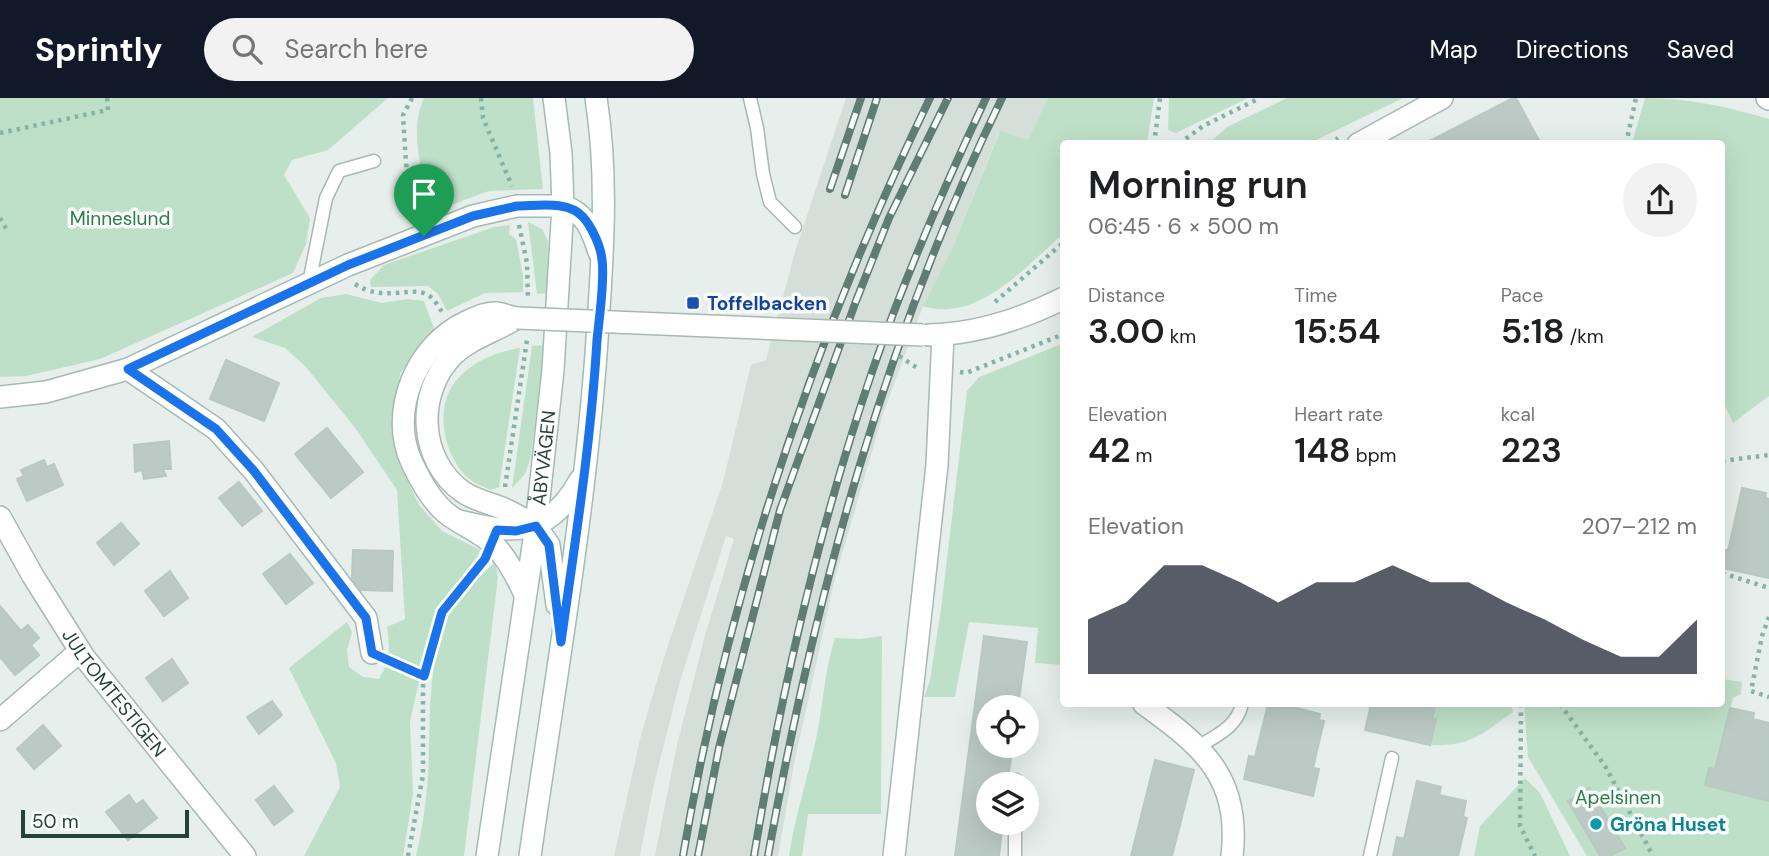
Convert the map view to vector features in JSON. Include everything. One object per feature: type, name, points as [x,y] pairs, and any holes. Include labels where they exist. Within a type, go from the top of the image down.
[{"type":"street","name":"ÅBYVÄGEN","points":[[487,856],[536,526],[553,370],[563,206],[561,153],[554,98]]},
{"type":"street","points":[[530,856],[585,472],[595,376],[604,182],[596,98]]},
{"type":"street","points":[[1365,140],[1442,98]]},
{"type":"street","points":[[0,397],[46,392],[128,369],[309,283],[473,216],[498,209],[517,206],[563,206],[575,210],[584,217],[592,230],[602,260]]},
{"type":"street","points":[[525,595],[515,572],[493,543],[445,512],[431,496],[411,461],[404,430],[405,401],[410,385],[424,358],[453,329],[477,317],[495,313],[524,317],[933,335],[967,332],[1012,320],[1060,300]]},
{"type":"street","points":[[524,317],[481,336],[453,355],[432,391],[426,417],[430,446],[444,474],[465,493],[536,526],[549,545],[561,642]]},
{"type":"street","points":[[894,856],[937,465],[933,335]]},
{"type":"street","points":[[128,369],[216,429],[254,471],[366,618],[372,653]]},
{"type":"street","points":[[459,521],[497,530],[516,531],[536,526],[555,513],[572,496],[585,472]]},
{"type":"street","name":"JULTOMTESTIGEN","points":[[0,517],[80,651],[245,856]]},
{"type":"street","points":[[0,720],[80,651]]},
{"type":"street","points":[[1148,707],[1179,729],[1217,770],[1233,813],[1235,835],[1232,856]]},
{"type":"lane","points":[[750,98],[770,202],[794,227]]},
{"type":"lane","points":[[309,283],[326,198],[339,171],[374,161]]},
{"type":"lane","points":[[1198,747],[1232,725],[1241,707]]},
{"type":"lane","points":[[1370,856],[1392,758]]},
{"type":"lane","points":[[1014,856],[1015,835]]},
{"type":"path","points":[[0,133],[108,110],[107,98]]},
{"type":"path","points":[[412,98],[403,115],[406,164],[424,236]]},
{"type":"path","points":[[1155,140],[1160,98]]},
{"type":"path","points":[[1187,140],[1203,126],[1260,98]]},
{"type":"path","points":[[1627,140],[1636,98]]},
{"type":"path","points":[[0,218],[8,232]]},
{"type":"path","points":[[989,307],[1060,245]]},
{"type":"path","points":[[380,294],[424,292],[432,297],[443,315]]},
{"type":"path","points":[[502,508],[526,351],[524,317],[528,293]]},
{"type":"path","points":[[966,373],[1060,336]]},
{"type":"path","points":[[1725,461],[1769,455]]},
{"type":"path","points":[[408,856],[423,775],[424,676],[442,612],[485,559],[493,543]]},
{"type":"path","points":[[1725,574],[1769,588]]},
{"type":"path","points":[[1769,617],[1762,636],[1751,691],[1769,697]]},
{"type":"path","points":[[372,653],[424,676]]},
{"type":"path","points":[[1521,707],[1520,826],[1535,856]]},
{"type":"path","points":[[1562,707],[1605,766],[1653,856]]},
{"type":"shaded area","points":[[846,98],[1048,98],[1028,141],[999,132],[954,244],[923,306],[883,414],[835,578],[794,764],[778,856],[655,856],[677,745],[704,639],[734,539],[726,536],[680,681],[654,784],[640,856],[614,856],[641,735],[664,657],[723,482],[751,365],[766,360],[795,252]]},
{"type":"green space","name":"Minneslund","points":[[0,98],[388,98],[328,150],[292,160],[284,175],[310,218],[306,244],[293,273],[100,359],[26,376],[0,377]]},
{"type":"green space","points":[[424,98],[533,98],[543,189],[489,191],[432,212],[421,170],[417,140],[419,111]]},
{"type":"green space","points":[[1048,98],[1154,98],[1147,140],[1060,140],[1060,237],[1018,275],[982,299],[963,307],[943,309],[923,306],[954,244],[1000,131],[1028,140]]},
{"type":"green space","points":[[1169,98],[1248,98],[1176,133],[1168,130]]},
{"type":"green space","points":[[1287,98],[1403,98],[1316,140],[1212,140],[1227,127]]},
{"type":"green space","points":[[1645,98],[1708,104],[1769,119],[1769,396],[1733,423],[1725,406],[1725,140],[1633,140]]},
{"type":"green space","points":[[528,222],[542,229],[548,241],[547,293],[537,294]]},
{"type":"green space","points":[[510,225],[509,234],[516,239],[523,275],[523,292],[485,293],[447,311],[438,294],[428,286],[371,287],[370,280],[384,265],[494,227]]},
{"type":"green space","points":[[346,294],[382,303],[408,299],[424,301],[435,331],[418,348],[400,374],[393,436],[401,466],[419,505],[442,531],[480,550],[473,569],[450,591],[439,609],[419,682],[410,721],[413,794],[403,856],[304,856],[340,787],[336,763],[289,668],[347,622],[352,632],[347,650],[349,667],[363,677],[379,679],[389,654],[387,627],[405,619],[397,490],[356,429],[306,367],[285,348],[252,337],[321,298]]},
{"type":"green space","points":[[546,345],[530,460],[525,474],[512,488],[532,346]]},
{"type":"green space","points":[[1060,345],[1060,665],[1035,663],[1038,628],[969,622],[955,697],[924,697],[930,680],[941,609],[967,391],[979,377]]},
{"type":"green space","points":[[520,348],[499,487],[491,490],[467,477],[452,457],[444,431],[445,405],[455,382],[469,368],[493,355]]},
{"type":"green space","points":[[495,562],[498,577],[464,856],[416,856],[426,797],[432,685],[440,638],[447,618],[458,600]]},
{"type":"green space","points":[[882,636],[881,814],[808,814],[802,856],[789,856],[815,744],[835,638]]},
{"type":"green space","name":"Apelsinen","points":[[1725,679],[1742,682],[1741,694],[1733,698],[1715,769],[1709,768],[1705,785],[1769,801],[1769,856],[1587,856],[1528,757],[1524,707],[1725,707]]},
{"type":"green space","points":[[1435,707],[1512,707],[1513,712],[1484,733],[1466,741],[1444,745],[1430,745],[1436,720],[1432,718]]},
{"type":"green space","points":[[1525,778],[1540,793],[1570,856],[1474,856],[1480,826]]},
{"type":"building","points":[[1516,98],[1539,140],[1432,140]]},
{"type":"building","points":[[226,360],[279,383],[264,421],[210,399]]},
{"type":"building","points":[[327,428],[363,472],[331,498],[295,454]]},
{"type":"building","points":[[169,441],[171,469],[163,469],[166,476],[144,479],[142,470],[135,472],[134,445]]},
{"type":"building","points":[[44,460],[47,467],[54,464],[63,485],[27,501],[17,479],[24,476],[21,470]]},
{"type":"building","points":[[239,482],[262,511],[242,526],[219,498]]},
{"type":"building","points":[[1742,488],[1766,493],[1765,498],[1769,499],[1769,578],[1725,569],[1725,550],[1728,551]]},
{"type":"building","points":[[121,523],[139,544],[114,565],[97,543]]},
{"type":"building","points":[[353,550],[393,551],[392,591],[361,590],[352,578]]},
{"type":"building","points":[[290,554],[313,583],[286,604],[263,574]]},
{"type":"building","points":[[170,571],[188,598],[164,616],[145,591]]},
{"type":"building","points":[[0,606],[21,631],[28,625],[39,638],[31,645],[39,655],[15,675],[0,657]]},
{"type":"building","points":[[984,636],[1027,642],[1020,695],[976,695]]},
{"type":"building","points":[[172,659],[188,683],[163,701],[146,678]]},
{"type":"building","points":[[976,697],[976,758],[1011,758],[1009,772],[976,772],[976,835],[1001,835],[999,856],[955,856]]},
{"type":"building","points":[[272,701],[282,715],[259,734],[247,717]]},
{"type":"building","points":[[1267,707],[1293,707],[1320,714],[1319,720],[1324,721],[1313,768],[1319,769],[1313,796],[1244,779],[1249,756],[1255,757]]},
{"type":"building","points":[[1370,707],[1435,707],[1432,718],[1436,719],[1430,745],[1365,730]]},
{"type":"building","points":[[1730,708],[1754,713],[1753,719],[1769,723],[1769,801],[1705,785],[1709,768],[1715,769]]},
{"type":"building","points":[[43,725],[61,746],[34,769],[17,749]]},
{"type":"building","points":[[1155,760],[1194,770],[1172,856],[1131,856]]},
{"type":"building","points":[[1417,781],[1441,787],[1439,795],[1466,801],[1463,817],[1467,818],[1458,856],[1393,856],[1397,837],[1404,839]]},
{"type":"building","points":[[274,786],[293,811],[274,825],[256,800]]},
{"type":"building","name":"Gröna Huset","points":[[1589,788],[1625,848],[1610,856],[1600,856],[1568,801]]},
{"type":"building","points":[[129,795],[136,805],[143,800],[157,818],[128,840],[106,812]]},
{"type":"railway","points":[[830,189],[861,98]]},
{"type":"railway","points":[[845,195],[877,98]]},
{"type":"railway","points":[[683,856],[724,660],[780,468],[849,281],[930,98]]},
{"type":"railway","points":[[698,856],[719,748],[780,510],[889,218],[948,98]]},
{"type":"railway","points":[[754,856],[789,672],[818,551],[853,431],[884,337],[911,268],[986,98]]},
{"type":"railway","points":[[768,856],[808,661],[859,469],[889,374],[923,281],[960,189],[1002,98]]},
{"type":"place","name":"Toffelbacken","points":[[693,303]]},
{"type":"place","name":"Gröna Huset","points":[[1596,824]]},
{"type":"route","points":[[517,206],[563,206],[584,217],[592,230],[602,260],[595,376],[585,472],[561,642],[549,545],[536,526],[516,531],[497,530],[485,559],[442,612],[424,676],[372,653],[366,618],[254,471],[216,429],[128,369],[348,265],[424,236],[498,209],[517,206]]}]
